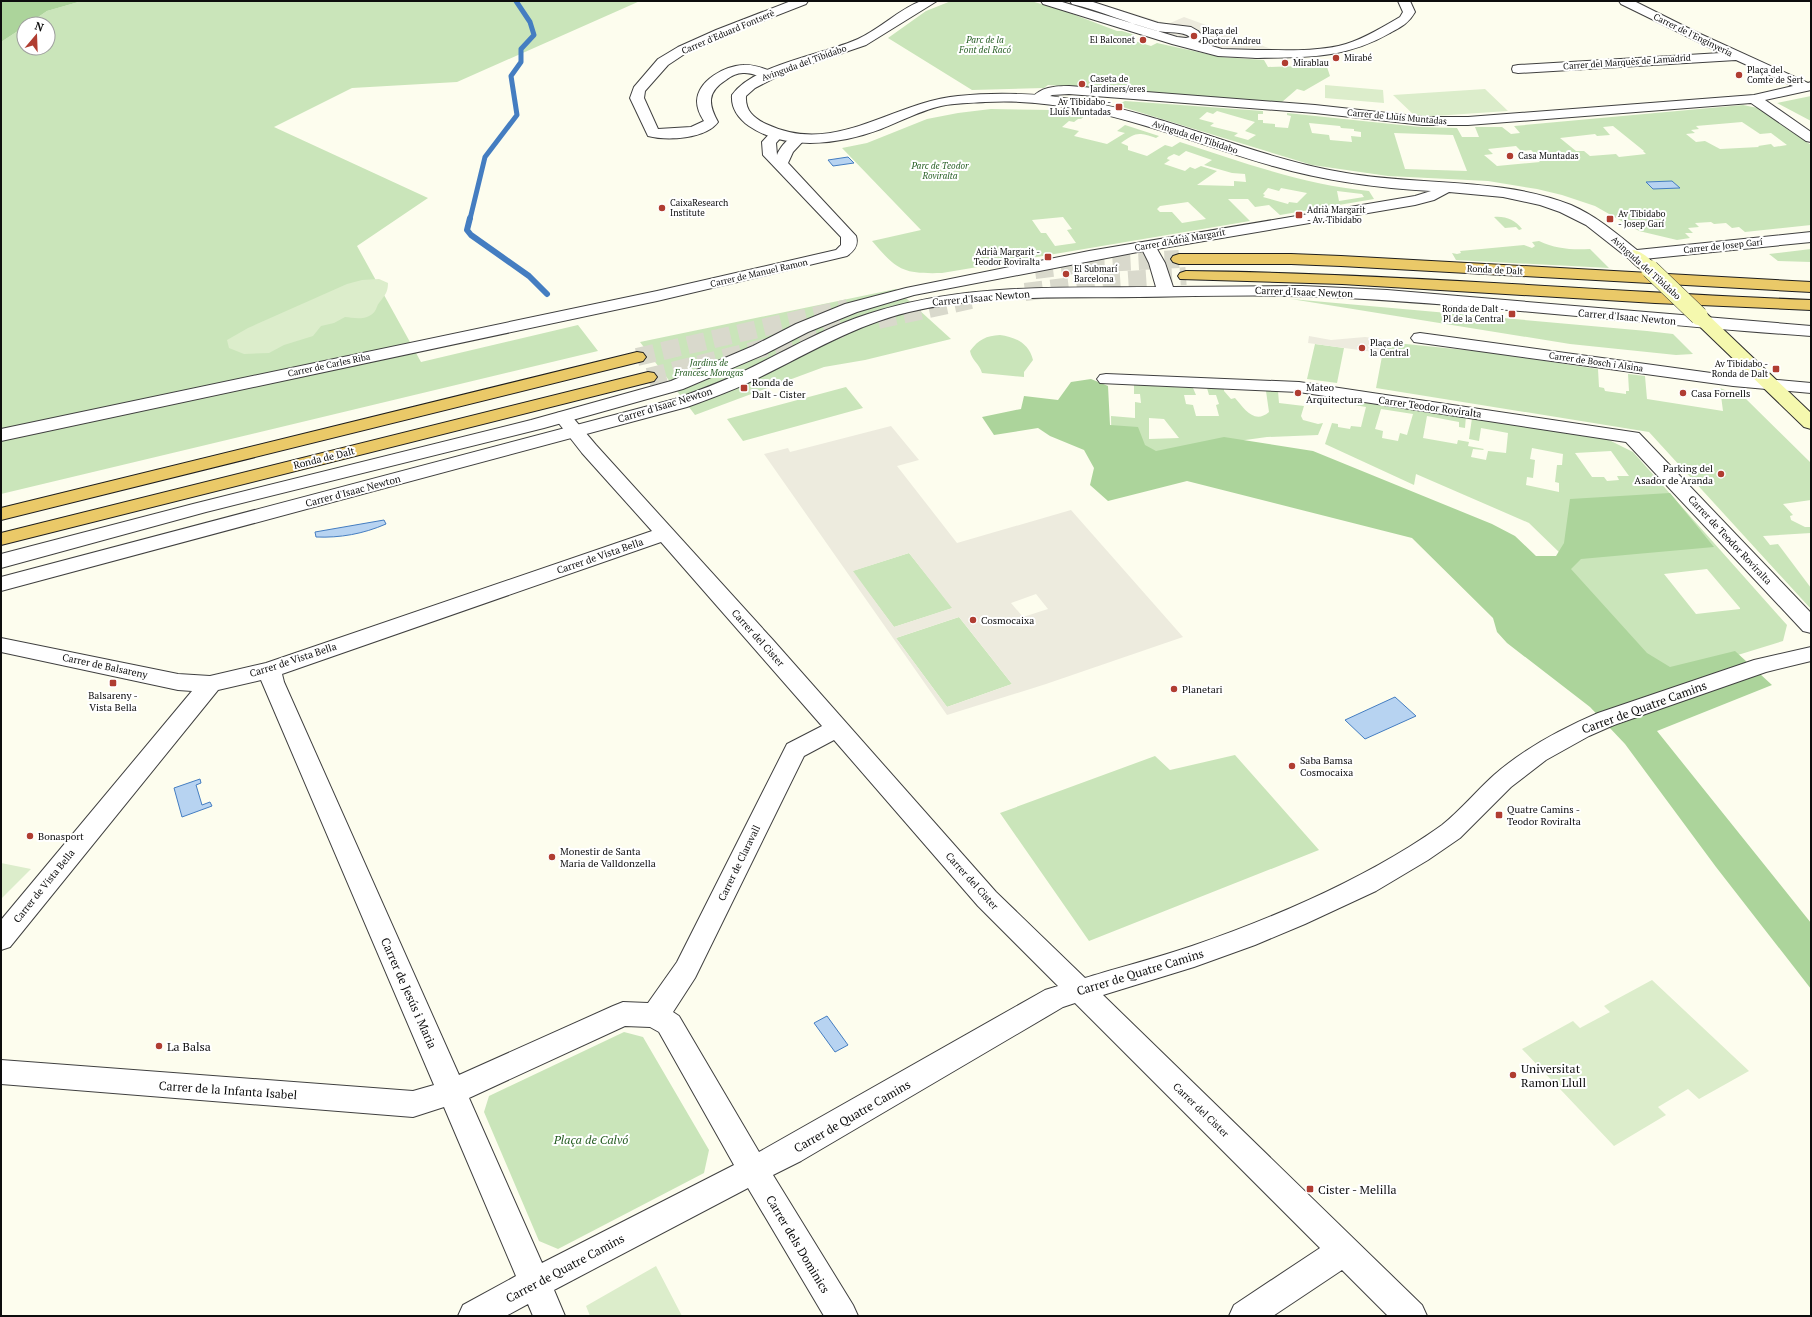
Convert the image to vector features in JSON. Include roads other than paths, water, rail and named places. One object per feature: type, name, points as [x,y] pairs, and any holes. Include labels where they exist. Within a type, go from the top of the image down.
[{"type":"highway","name":"Ronda de Dalt","points":[[1179,259],[1298,259],[1811,288]]},
{"type":"highway","points":[[1532,272],[1811,276]]},
{"type":"highway","name":"Ronda de Dalt","points":[[1186,276],[1307,277],[1811,305]]},
{"type":"highway","points":[[1525,289],[1761,314],[1811,317]]},
{"type":"highway","points":[[1,514],[637,357]]},
{"type":"highway","name":"Ronda de Dalt","points":[[1,539],[648,377]]},
{"type":"main road","name":"Avinguda del Tibidabo","points":[[1634,255],[1811,423]]},
{"type":"street","name":"Carrer d'Eduard Fontserè","points":[[769,75],[747,68],[723,76],[706,93],[704,103],[706,114],[711,122],[706,128],[695,130],[664,134],[653,133],[637,98],[639,90],[663,62],[682,50],[720,33],[802,1]]},
{"type":"street","name":"Avinguda del Tibidabo","points":[[931,1],[912,10],[864,41],[769,75],[753,83],[739,95],[739,107],[743,114],[752,122],[777,134],[799,138],[828,138],[856,132],[941,102],[997,97],[1066,102],[1114,111],[1259,158],[1320,174],[1376,182],[1448,187],[1510,194],[1550,203],[1584,217],[1605,231],[1634,255]]},
{"type":"street","points":[[1047,1],[1167,34],[1189,31],[1196,34],[1196,39]]},
{"type":"street","points":[[1076,1],[1167,34],[1182,42],[1222,53],[1257,54],[1310,53],[1347,48],[1361,44],[1402,22],[1409,12],[1404,1]]},
{"type":"street","name":"Carrer de l'Enginyeria","points":[[1624,1],[1736,56],[1808,86]]},
{"type":"street","points":[[1182,42],[1196,39],[1237,51],[1257,54]]},
{"type":"street","name":"Carrer del Marquès de Lamadrid","points":[[1518,69],[1736,56]]},
{"type":"street","name":"Carrer de Lluís Muntadas","points":[[1038,99],[1045,93],[1055,91],[1089,92],[1307,108],[1423,121],[1468,121],[1754,99],[1808,86]]},
{"type":"street","points":[[1754,99],[1811,138]]},
{"type":"street","points":[[777,134],[769,142],[768,149],[771,157],[781,164],[786,151],[799,138]]},
{"type":"street","name":"Carrer de Manuel Ramon","points":[[657,296],[834,256],[841,253],[848,247],[850,243],[848,236],[781,164]]},
{"type":"street","name":"Carrer d'Adrià Margarit","points":[[912,290],[1148,246],[1428,198],[1448,187]]},
{"type":"street","name":"Carrer de Josep Garí","points":[[1634,255],[1811,237]]},
{"type":"street","points":[[1148,246],[1157,263],[1166,291]]},
{"type":"street","name":"Carrer d'Isaac Newton","points":[[1,584],[569,425],[677,385],[759,350],[802,328],[851,308],[912,290]]},
{"type":"street","name":"Carrer d'Isaac Newton","points":[[1,561],[200,508],[569,425],[681,403],[735,383],[827,335],[848,326],[903,308],[964,298],[1026,294],[1166,291],[1277,291],[1379,295],[1703,320],[1811,331]]},
{"type":"street","name":"Carrer de Carles Riba","points":[[1,435],[657,296]]},
{"type":"street","name":"Carrer de Bosch i Alsina","points":[[1420,338],[1772,386],[1811,388]]},
{"type":"street","name":"Carrer Teodor Roviralta","points":[[1106,379],[1299,387],[1632,437]]},
{"type":"street","name":"Carrer del Cister","points":[[569,425],[664,534],[765,645],[987,899],[1411,1316]]},
{"type":"street","name":"Carrer de Teodor Roviralta","points":[[1632,437],[1811,626]]},
{"type":"street","name":"Carrer de Vista Bella","points":[[1,939],[210,684],[270,670],[664,534]]},
{"type":"street","name":"Carrer de Balsareny","points":[[1,645],[178,682],[210,684]]},
{"type":"street","name":"Carrer de Quatre Camins","points":[[474,1316],[534,1283],[754,1171],[1055,998],[1194,956],[1246,937],[1296,917],[1367,884],[1414,856],[1451,831],[1503,781],[1538,754],[1581,730],[1606,719],[1762,666],[1811,654]]},
{"type":"street","name":"Carrer de Jesús i Maria","points":[[270,670],[276,689],[549,1316]]},
{"type":"street","name":"Carrer de Claravall","points":[[655,1015],[686,970],[795,750],[837,728]]},
{"type":"street","points":[[452,1092],[623,1014],[655,1015],[669,1024],[754,1171]]},
{"type":"street","name":"Carrer de la Infanta Isabel","points":[[1,1072],[413,1104],[452,1092]]},
{"type":"street","name":"Carrer dels Dominics","points":[[754,1171],[842,1316]]},
{"type":"street","points":[[1245,1316],[1344,1250]]},
{"type":"water","points":[[848,157],[854,163],[833,166],[828,160]]},
{"type":"water","points":[[1672,181],[1680,188],[1653,189],[1646,182]]},
{"type":"water","points":[[384,520],[386,524],[360,533],[334,537],[316,537],[315,532]]},
{"type":"water","points":[[1395,697],[1416,716],[1365,739],[1345,720]]},
{"type":"water","points":[[200,779],[201,783],[196,785],[202,805],[210,802],[212,806],[182,817],[174,788]]},
{"type":"water","points":[[827,1016],[848,1045],[835,1052],[814,1023]]},
{"type":"waterway","points":[[470,219],[485,157],[517,115],[511,76],[521,62],[521,49],[534,35],[530,22],[516,1]]},
{"type":"waterway","points":[[470,218],[467,230],[471,235],[529,276],[547,294]]},
{"type":"tunnel","points":[[1035,270],[1082,264],[1179,259]]},
{"type":"tunnel","points":[[1025,292],[1112,281],[1186,276]]},
{"type":"tunnel","points":[[878,320],[971,300]]},
{"type":"tunnel","points":[[637,357],[848,308]]},
{"type":"tunnel","points":[[648,377],[844,328]]},
{"type":"place","name":"Plaça del Doctor Andreu","points":[[1194,36]]},
{"type":"place","name":"El Balconet","points":[[1143,40]]},
{"type":"place","name":"Mirabé","points":[[1336,58]]},
{"type":"place","name":"Mirablau","points":[[1285,63]]},
{"type":"place","name":"Plaça del Comte de Sert","points":[[1739,75]]},
{"type":"place","name":"Caseta de Jardiners/eres","points":[[1082,84]]},
{"type":"place","name":"Av Tibidabo - Lluís Muntadas","points":[[1119,107]]},
{"type":"place","name":"Casa Muntadas","points":[[1510,156]]},
{"type":"place","name":"CaixaResearch Institute","points":[[662,208]]},
{"type":"place","name":"Adrià Margarit - Av. Tibidabo","points":[[1299,215]]},
{"type":"place","name":"Av Tibidabo - Josep Garí","points":[[1610,219]]},
{"type":"place","name":"Adrià Margarit - Teodor Roviralta","points":[[1048,257]]},
{"type":"place","name":"El Submarí Barcelona","points":[[1066,274]]},
{"type":"place","name":"Ronda de Dalt - Pl de la Central","points":[[1512,314]]},
{"type":"place","name":"Plaça de la Central","points":[[1362,348]]},
{"type":"place","name":"Av Tibidabo - Ronda de Dalt","points":[[1776,369]]},
{"type":"place","name":"Ronda de Dalt - Cister","points":[[744,388]]},
{"type":"place","name":"Mateo Arquitectura","points":[[1298,393]]},
{"type":"place","name":"Casa Fornells","points":[[1683,393]]},
{"type":"place","name":"Parking del Asador de Aranda","points":[[1721,474]]},
{"type":"place","name":"Cosmocaixa","points":[[973,620]]},
{"type":"place","name":"Balsareny - Vista Bella","points":[[113,683]]},
{"type":"place","name":"Planetari","points":[[1174,689]]},
{"type":"place","name":"Saba Bamsa Cosmocaixa","points":[[1292,766]]},
{"type":"place","name":"Quatre Camins - Teodor Roviralta","points":[[1499,815]]},
{"type":"place","name":"Bonasport","points":[[30,836]]},
{"type":"place","name":"Monestir de Santa Maria de Valldonzella","points":[[552,857]]},
{"type":"place","name":"La Balsa","points":[[159,1046]]},
{"type":"place","name":"Universitat Ramon Llull","points":[[1513,1075]]},
{"type":"place","name":"Cister - Melilla","points":[[1310,1189]]},
{"type":"park label","name":"Parc de la Font del Racó","points":[[985,46]]},
{"type":"park label","name":"Parc de Teodor Roviralta","points":[[940,172]]},
{"type":"park label","name":"Jardins de Francesc Moragas","points":[[709,368]]},
{"type":"park label","name":"Plaça de Calvó","points":[[591,1139]]}]
